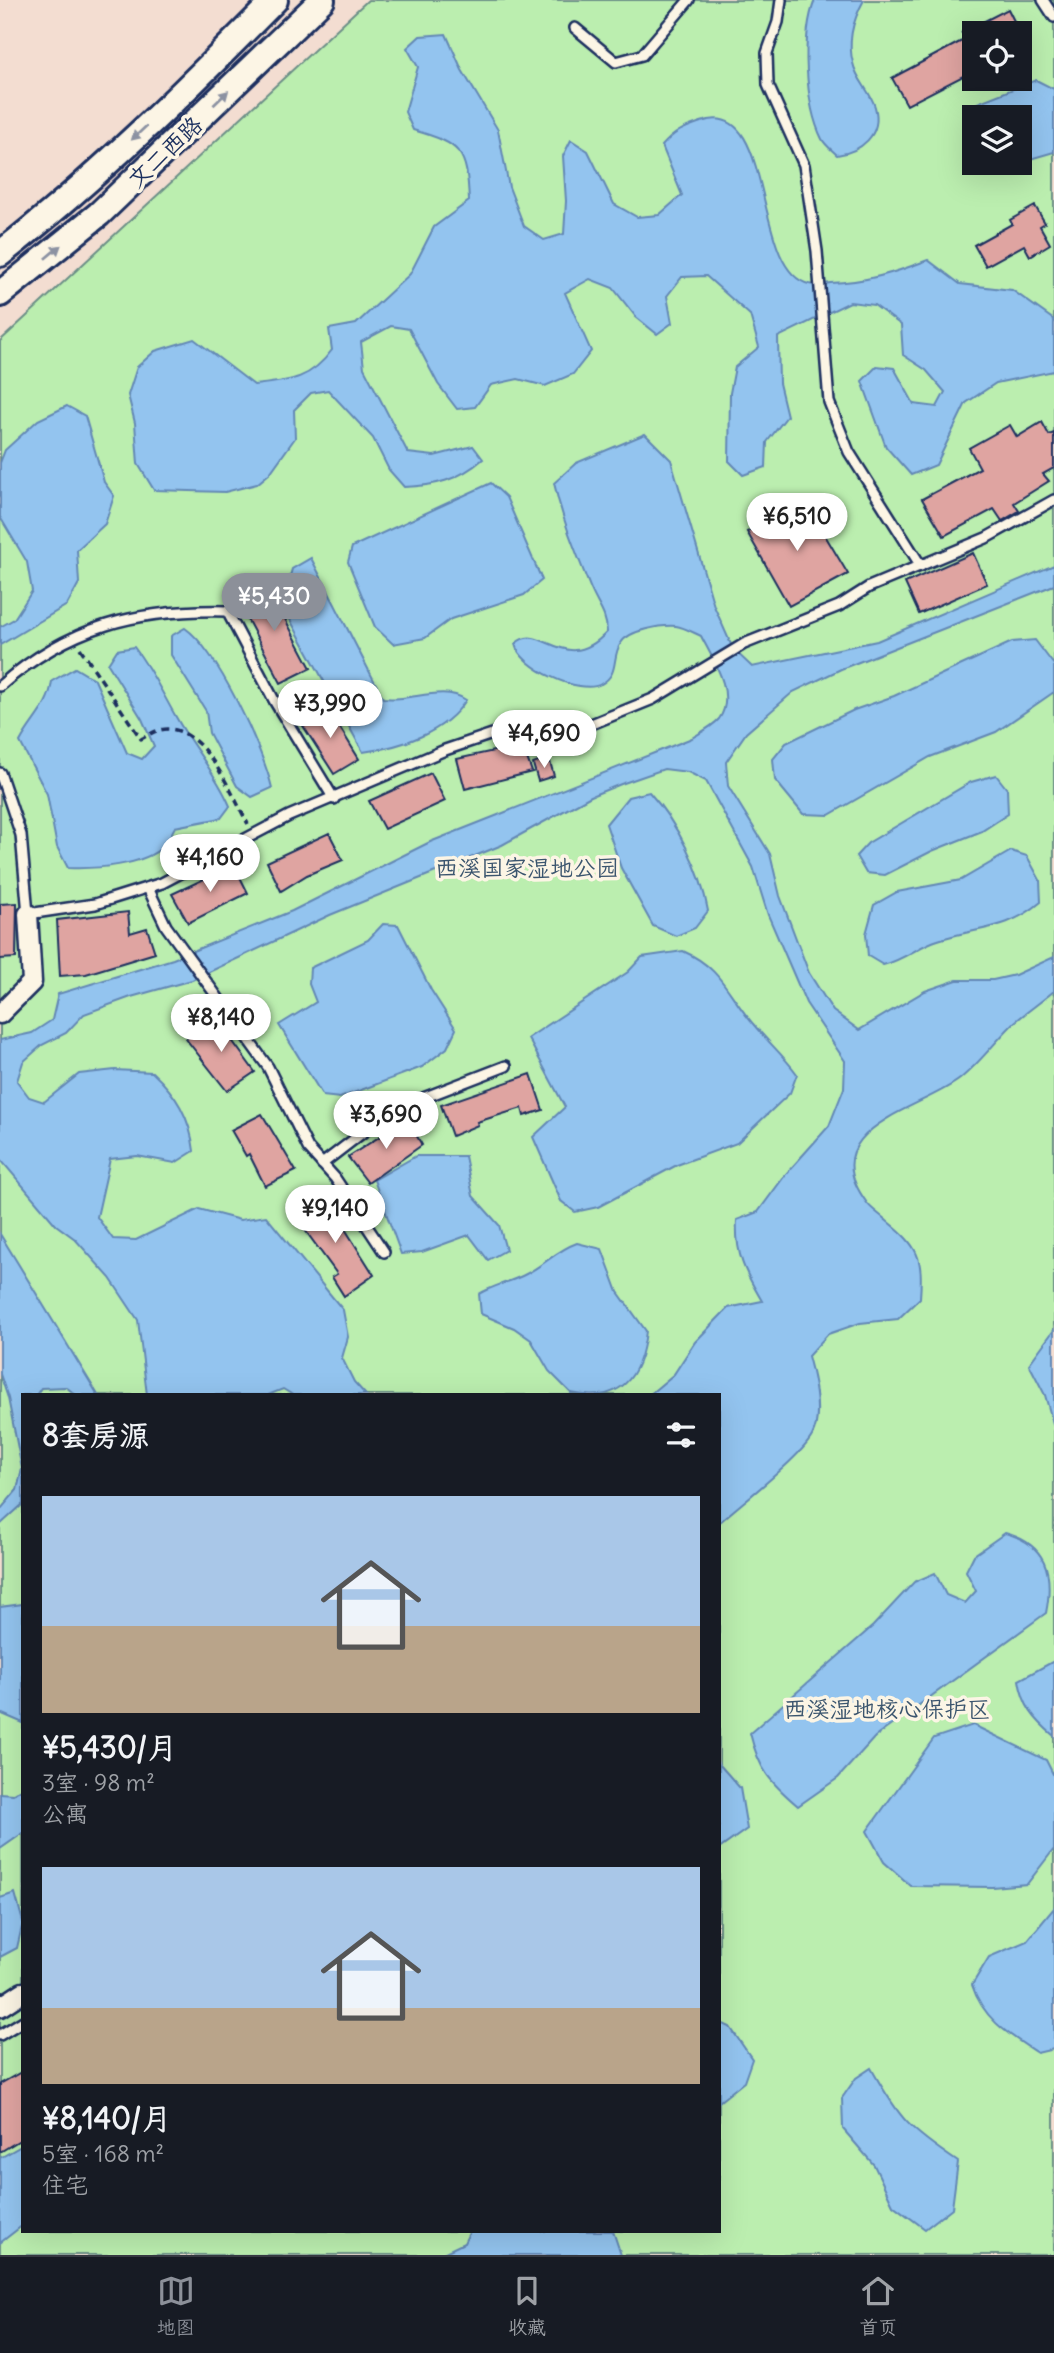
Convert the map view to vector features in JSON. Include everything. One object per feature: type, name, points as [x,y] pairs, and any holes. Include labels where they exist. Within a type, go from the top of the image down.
[{"type":"main road","name":"文二西路","points":[[0,254],[107,163],[275,0]]},
{"type":"main road","name":"文二西路","points":[[0,294],[99,214],[322,0]]},
{"type":"street","points":[[0,1014],[32,982],[28,914]]},
{"type":"street","points":[[0,2007],[21,1994]]},
{"type":"lane","points":[[575,28],[617,62],[642,55],[689,0]]},
{"type":"lane","points":[[781,0],[778,22],[767,53],[768,85],[804,165],[819,283],[829,402],[849,452],[921,566]]},
{"type":"lane","points":[[1043,0],[1054,17]]},
{"type":"lane","points":[[525,751],[653,699],[744,644],[839,606],[869,587],[986,538],[1054,500]]},
{"type":"lane","points":[[0,686],[18,671],[101,624],[180,611],[227,611],[275,702],[334,799]]},
{"type":"lane","points":[[0,773],[21,835],[28,914],[95,904],[148,888],[289,816],[445,750],[528,722]]},
{"type":"lane","points":[[148,888],[166,926],[268,1067],[308,1148],[384,1252]]},
{"type":"lane","points":[[322,1164],[392,1110],[506,1066]]},
{"type":"lane","points":[[0,2035],[21,2022]]},
{"type":"path","points":[[73,638],[141,739],[161,730],[175,730],[205,747],[255,835]]},
{"type":"green space","name":"西溪国家湿地公园","points":[[368,0],[1054,0],[1054,2255],[0,2255],[0,341]]},
{"type":"water","points":[[815,0],[864,0],[852,30],[851,55],[857,75],[875,107],[876,126],[873,134],[861,146],[837,155],[822,139],[816,125],[809,89],[808,31]]},
{"type":"water","points":[[446,34],[462,70],[498,130],[509,187],[524,226],[544,240],[564,234],[566,201],[563,156],[571,140],[588,151],[614,204],[637,217],[659,215],[682,195],[662,146],[689,126],[701,122],[725,121],[742,134],[753,158],[778,249],[791,272],[809,284],[820,285],[868,279],[928,260],[960,284],[1012,290],[1054,320],[1054,371],[996,383],[966,403],[936,465],[911,475],[886,447],[862,381],[877,366],[894,368],[914,404],[937,407],[945,392],[926,370],[903,355],[901,325],[874,305],[850,302],[778,337],[779,383],[787,416],[767,442],[766,467],[743,475],[729,461],[730,393],[735,367],[759,347],[750,315],[706,276],[682,277],[667,296],[672,323],[657,334],[636,317],[613,288],[590,279],[565,293],[591,351],[573,374],[545,386],[518,379],[491,385],[475,407],[457,409],[438,384],[409,329],[391,326],[361,342],[364,368],[408,453],[434,456],[473,446],[483,459],[456,477],[426,485],[404,487],[389,470],[373,438],[328,390],[311,393],[294,410],[295,438],[270,473],[257,484],[225,492],[154,490],[138,464],[135,423],[128,395],[137,367],[155,351],[194,339],[254,385],[289,380],[307,373],[316,368],[332,350],[329,329],[356,324],[410,274],[434,227],[469,201],[466,171],[459,152],[442,140],[413,130],[405,112],[418,67],[407,48],[420,36]]},
{"type":"water","points":[[1036,80],[1054,89],[1054,152],[1032,158],[1032,105],[975,105],[1008,91],[1032,91],[1032,82]]},
{"type":"water","points":[[67,406],[85,416],[104,482],[114,496],[105,524],[77,550],[79,583],[67,605],[0,645],[0,627],[14,619],[32,591],[27,562],[0,517],[0,463],[5,450],[38,420]]},
{"type":"water","points":[[645,434],[671,460],[714,606],[733,649],[752,667],[877,641],[1054,565],[1054,585],[841,669],[793,692],[746,733],[726,762],[728,786],[770,854],[780,896],[809,973],[833,1011],[859,1030],[925,991],[957,980],[993,980],[1015,975],[1054,957],[1054,991],[1016,1021],[960,1079],[898,1112],[861,1139],[852,1157],[853,1178],[869,1206],[906,1238],[917,1254],[921,1272],[920,1298],[898,1319],[860,1323],[828,1334],[808,1356],[817,1407],[812,1436],[783,1468],[721,1521],[721,1393],[651,1393],[674,1374],[695,1342],[728,1308],[762,1301],[742,1262],[737,1220],[758,1212],[786,1174],[829,1126],[844,1088],[845,1061],[806,1003],[768,915],[753,867],[706,781],[688,772],[664,769],[591,796],[502,845],[330,915],[192,980],[131,997],[84,1014],[66,1033],[42,1045],[23,1062],[17,1081],[29,1097],[44,1102],[79,1074],[115,1070],[152,1072],[180,1107],[189,1127],[194,1151],[175,1163],[137,1156],[110,1159],[97,1217],[113,1239],[136,1240],[199,1209],[240,1220],[266,1216],[343,1310],[348,1337],[342,1358],[354,1382],[364,1393],[290,1393],[283,1389],[273,1393],[147,1393],[138,1320],[110,1278],[75,1239],[56,1225],[0,1159],[0,1040],[32,1033],[52,1020],[58,994],[173,959],[292,911],[430,842],[692,738],[719,719],[725,699],[716,665],[701,636],[676,626],[654,628],[625,638],[618,648],[611,675],[601,684],[591,687],[566,683],[552,677],[519,653],[515,644],[525,638],[578,650],[592,645],[607,632],[603,614],[592,593],[561,510],[554,483],[576,463]]},
{"type":"water","points":[[491,483],[506,497],[542,580],[524,595],[451,619],[425,638],[393,644],[375,627],[348,562],[352,547]]},
{"type":"water","points":[[311,558],[383,698],[437,693],[457,695],[466,700],[457,712],[434,730],[407,742],[363,752],[282,605],[292,569]]},
{"type":"water","points":[[185,628],[198,640],[224,678],[249,726],[272,788],[252,797],[237,786],[209,733],[206,711],[171,655],[171,636]]},
{"type":"water","points":[[1035,640],[1054,665],[1054,692],[996,732],[930,757],[829,815],[803,814],[775,780],[773,759],[786,743],[854,710],[894,696],[1012,642]]},
{"type":"water","points":[[134,647],[230,806],[221,818],[175,827],[166,844],[144,858],[105,867],[68,868],[57,847],[47,794],[20,742],[44,706],[52,681],[75,668],[95,680],[127,753],[142,759],[154,746],[142,719],[108,664],[117,650]]},
{"type":"water","points":[[996,775],[1007,789],[1008,814],[982,831],[932,851],[885,875],[866,873],[856,856],[868,843],[971,782]]},
{"type":"water","points":[[649,792],[678,832],[694,864],[708,911],[695,928],[676,936],[653,926],[621,868],[606,824],[628,797]]},
{"type":"water","points":[[1011,851],[1027,856],[1040,880],[1041,902],[1004,923],[931,943],[883,965],[868,956],[866,934],[874,905],[897,892],[961,880]]},
{"type":"water","points":[[383,924],[398,925],[431,990],[456,1029],[447,1048],[422,1067],[340,1098],[323,1096],[279,1025],[316,1002],[309,984],[310,968],[368,940]]},
{"type":"water","points":[[683,951],[716,974],[745,1014],[797,1074],[790,1093],[737,1143],[677,1165],[598,1207],[575,1212],[561,1201],[533,1137],[565,1107],[528,1038],[628,972],[642,957]]},
{"type":"water","points":[[416,1156],[465,1156],[473,1196],[499,1225],[506,1250],[488,1260],[469,1235],[422,1252],[401,1254],[374,1180]]},
{"type":"water","points":[[0,1234],[97,1393],[74,1393],[66,1387],[41,1388],[37,1393],[21,1393],[21,1464],[8,1398],[0,1374]]},
{"type":"water","points":[[577,1243],[602,1249],[618,1292],[646,1331],[639,1362],[633,1374],[615,1390],[606,1393],[571,1393],[549,1371],[531,1340],[514,1328],[481,1314],[479,1294],[526,1274]]},
{"type":"water","points":[[1054,1330],[1054,1427],[1045,1395],[1029,1364]]},
{"type":"water","points":[[21,1473],[21,1506],[0,1525],[0,1510],[17,1490]]},
{"type":"water","points":[[1005,1533],[1030,1544],[1044,1562],[1049,1585],[1046,1613],[875,1737],[838,1778],[798,1806],[767,1774],[757,1757],[750,1733],[873,1626],[914,1582],[935,1573],[946,1595],[965,1603],[976,1591],[966,1571],[974,1555]]},
{"type":"water","points":[[21,1604],[21,1722],[0,1713],[0,1607]]},
{"type":"water","points":[[1054,1661],[1054,1736],[1031,1711],[1023,1697],[1019,1680]]},
{"type":"water","points":[[973,1725],[1046,1760],[1054,1776],[1054,1849],[1027,1884],[992,1887],[911,1886],[884,1862],[867,1831],[934,1738]]},
{"type":"water","points":[[721,1766],[740,1788],[747,1829],[721,1848]]},
{"type":"water","points":[[21,1789],[21,1834],[0,1849],[0,1793],[13,1794]]},
{"type":"water","points":[[15,1893],[21,1915],[21,1931],[17,1948],[0,1957],[0,1898]]},
{"type":"water","points":[[1054,1908],[1054,2049],[1037,2053],[998,2025],[983,2007],[972,1985],[989,1957],[1027,1941]]},
{"type":"water","points":[[721,2023],[730,2027],[752,2059],[744,2082],[721,2100]]},
{"type":"water","points":[[871,2068],[907,2122],[958,2162],[952,2208],[925,2229],[893,2205],[874,2165],[843,2129],[842,2098],[856,2078]]},
{"type":"water","points":[[21,2146],[21,2227],[0,2243],[0,2158]]},
{"type":"water","points":[[469,2233],[614,2233],[621,2255],[439,2255],[464,2243]]},
{"type":"building","points":[[1008,9],[1014,21],[984,21]]},
{"type":"building","points":[[962,41],[962,77],[907,105],[892,78]]},
{"type":"building","points":[[1035,206],[1045,223],[1040,226],[1050,244],[1030,256],[1024,245],[986,266],[974,245],[1012,224],[1010,220]]},
{"type":"building","points":[[1042,422],[1049,435],[1054,433],[1054,468],[1043,474],[1049,481],[1014,503],[1019,511],[1002,521],[994,509],[944,536],[922,499],[980,468],[969,448],[1010,425],[1017,437]]},
{"type":"building","points":[[804,500],[848,574],[789,606],[747,532]]},
{"type":"building","points":[[973,553],[987,584],[919,614],[905,583]]},
{"type":"building","points":[[266,583],[311,668],[281,683],[237,600]]},
{"type":"building","points":[[326,705],[359,759],[334,774],[300,721]]},
{"type":"building","points":[[521,745],[518,753],[527,758],[532,772],[465,789],[457,759]]},
{"type":"building","points":[[549,758],[554,776],[538,781],[533,764]]},
{"type":"building","points":[[431,773],[445,801],[384,829],[369,801]]},
{"type":"building","points":[[329,833],[343,860],[307,875],[281,891],[267,862]]},
{"type":"building","points":[[234,865],[248,893],[188,923],[172,894]]},
{"type":"building","points":[[17,903],[16,958],[0,959],[0,904]]},
{"type":"building","points":[[128,912],[130,933],[147,928],[155,953],[86,974],[60,976],[57,920]]},
{"type":"building","points":[[215,1017],[255,1072],[227,1091],[186,1039]]},
{"type":"building","points":[[531,1074],[543,1110],[524,1116],[522,1108],[477,1122],[478,1125],[452,1136],[441,1105]]},
{"type":"building","points":[[262,1114],[296,1171],[265,1186],[249,1154],[246,1156],[231,1130]]},
{"type":"building","points":[[407,1119],[422,1145],[368,1183],[348,1157]]},
{"type":"building","points":[[323,1194],[374,1275],[344,1296],[332,1277],[337,1274],[294,1215]]},
{"type":"building","points":[[21,2072],[21,2139],[0,2152],[0,2084]]},
{"type":"park label","name":"西溪湿地核心保护区","points":[[887,1709]]}]
